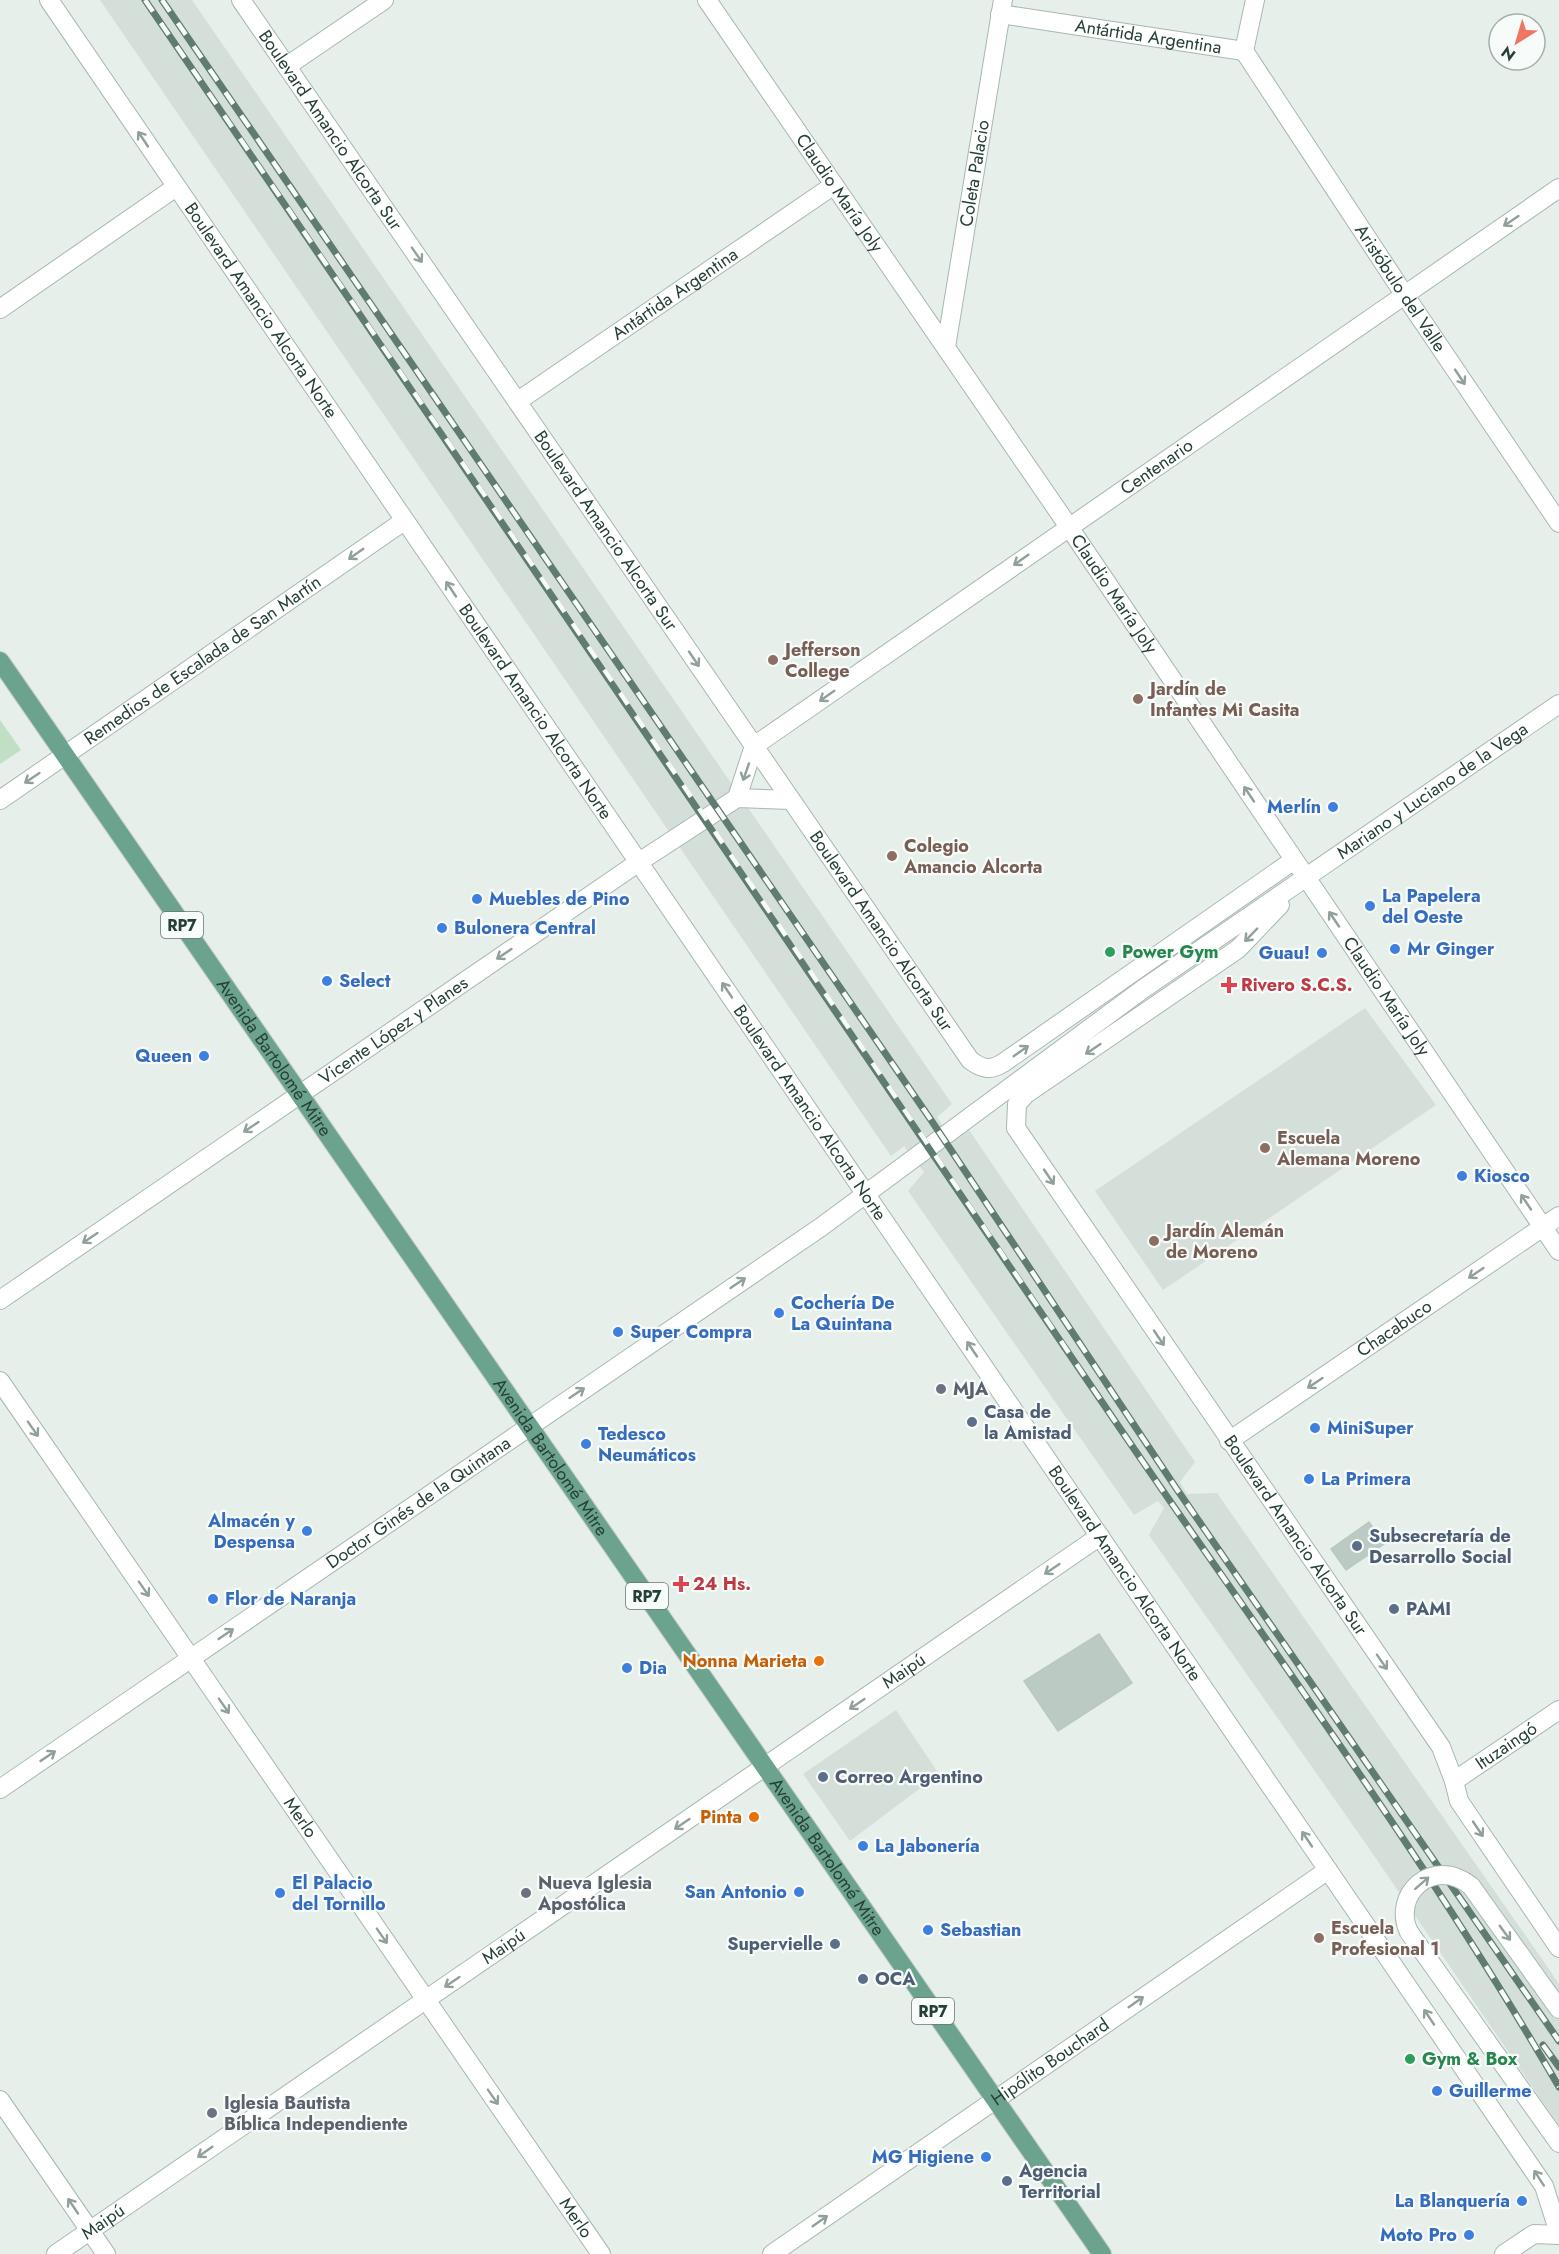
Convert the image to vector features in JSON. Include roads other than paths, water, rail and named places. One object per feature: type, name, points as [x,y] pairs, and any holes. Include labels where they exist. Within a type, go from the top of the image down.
[{"type":"main road","name":"Avenida Bartolomé Mitre","points":[[0,661],[1101,2254]]},
{"type":"street","name":"Boulevard Amancio Alcorta Norte","points":[[49,0],[1544,2186],[1559,2234]]},
{"type":"street","name":"Boulevard Amancio Alcorta Sur","points":[[241,0],[969,1060],[981,1068],[994,1069],[1294,860]]},
{"type":"street","points":[[287,66],[384,0]]},
{"type":"street","name":"Claudio María Joly","points":[[707,0],[1069,527],[1559,1251]]},
{"type":"street","name":"Antártida Argentina","points":[[1002,7],[1245,51],[1255,0]]},
{"type":"street","name":"Coleta Palacio","points":[[946,347],[1002,7]]},
{"type":"street","name":"Aristóbulo del Valle","points":[[1245,51],[1404,294],[1559,523]]},
{"type":"street","name":"Antártida Argentina","points":[[518,401],[834,184]]},
{"type":"street","points":[[0,309],[176,187]]},
{"type":"street","name":"Centenario","points":[[754,746],[1559,188]]},
{"type":"street","name":"Remedios de Escalada de San Martín","points":[[0,800],[404,521]]},
{"type":"street","name":"Mariano y Luciano de la Vega","points":[[994,1098],[1143,989],[1559,704]]},
{"type":"street","points":[[754,746],[737,798],[791,800]]},
{"type":"street","name":"Vicente López y Planes","points":[[0,1300],[639,862],[737,798]]},
{"type":"street","name":"Mariano y Luciano de la Vega","points":[[1016,1128],[1017,1104],[1026,1094],[1238,949],[1306,878]]},
{"type":"street","name":"Doctor Ginés de la Quintana","points":[[0,1789],[866,1195],[994,1098]]},
{"type":"street","name":"Boulevard Amancio Alcorta Sur","points":[[1016,1128],[1441,1747],[1459,1802],[1559,1948]]},
{"type":"street","name":"Chacabuco","points":[[1229,1441],[1559,1216]]},
{"type":"street","name":"Merlo","points":[[0,1381],[602,2254]]},
{"type":"street","name":"Maipú","points":[[56,2254],[1100,1536]]},
{"type":"street","name":"Ituzaingó","points":[[1454,1781],[1559,1710]]},
{"type":"street","name":"Hipólito Bouchard","points":[[772,2254],[1328,1870]]},
{"type":"street","points":[[1554,2136],[1409,1932],[1404,1911],[1408,1898],[1428,1877],[1440,1873],[1459,1876],[1471,1886],[1559,2009]]},
{"type":"street","points":[[0,2100],[106,2254]]},
{"type":"street","points":[[1504,2254],[1534,2234],[1559,2234]]},
{"type":"railway","points":[[145,0],[745,875],[1160,1487],[1336,1740],[1451,1911],[1559,2087]]},
{"type":"railway","points":[[162,0],[931,1120],[1176,1488],[1559,2041]]},
{"type":"railway","points":[[1543,2045],[1559,2067]]},
{"type":"place","name":"Jefferson College","points":[[773,660]]},
{"type":"place","name":"Jardín de Infantes Mi Casita","points":[[1138,699]]},
{"type":"place","name":"Merlín","points":[[1333,807]]},
{"type":"place","name":"Colegio Amancio Alcorta","points":[[892,856]]},
{"type":"place","name":"Muebles de Pino","points":[[477,899]]},
{"type":"place","name":"La Papelera del Oeste","points":[[1370,906]]},
{"type":"place","name":"Bulonera Central","points":[[442,928]]},
{"type":"place","name":"Mr Ginger","points":[[1395,949]]},
{"type":"place","name":"Power Gym","points":[[1110,952]]},
{"type":"place","name":"Guau!","points":[[1322,953]]},
{"type":"place","name":"Select","points":[[327,981]]},
{"type":"place","name":"Rivero S.C.S.","points":[[1229,985]]},
{"type":"place","name":"Queen","points":[[204,1056]]},
{"type":"place","name":"Escuela Alemana Moreno","points":[[1265,1148]]},
{"type":"place","name":"Kiosco","points":[[1462,1176]]},
{"type":"place","name":"Jardín Alemán de Moreno","points":[[1154,1241]]},
{"type":"place","name":"Cochería De La Quintana","points":[[779,1313]]},
{"type":"place","name":"Super Compra","points":[[618,1332]]},
{"type":"place","name":"MJA","points":[[941,1389]]},
{"type":"place","name":"Casa de la Amistad","points":[[972,1422]]},
{"type":"place","name":"MiniSuper","points":[[1315,1428]]},
{"type":"place","name":"Tedesco Neumáticos","points":[[586,1444]]},
{"type":"place","name":"La Primera","points":[[1309,1479]]},
{"type":"place","name":"Almacén y Despensa","points":[[307,1531]]},
{"type":"place","name":"Subsecretaría de Desarrollo Social","points":[[1357,1546]]},
{"type":"place","name":"24 Hs.","points":[[681,1584]]},
{"type":"place","name":"Flor de Naranja","points":[[213,1599]]},
{"type":"place","name":"PAMI","points":[[1394,1609]]},
{"type":"place","name":"Nonna Marieta","points":[[819,1661]]},
{"type":"place","name":"Dia","points":[[627,1668]]},
{"type":"place","name":"Correo Argentino","points":[[823,1777]]},
{"type":"place","name":"Pinta","points":[[754,1817]]},
{"type":"place","name":"La Jabonería","points":[[863,1846]]},
{"type":"place","name":"San Antonio","points":[[799,1892]]},
{"type":"place","name":"El Palacio del Tornillo","points":[[280,1893]]},
{"type":"place","name":"Nueva Iglesia Apostólica","points":[[526,1893]]},
{"type":"place","name":"Sebastian","points":[[928,1930]]},
{"type":"place","name":"Escuela Profesional 1","points":[[1319,1938]]},
{"type":"place","name":"Supervielle","points":[[835,1944]]},
{"type":"place","name":"OCA","points":[[863,1979]]},
{"type":"place","name":"Gym & Box","points":[[1410,2059]]},
{"type":"place","name":"Guillerme","points":[[1437,2091]]},
{"type":"place","name":"Iglesia Bautista Bíblica Independiente","points":[[212,2113]]},
{"type":"place","name":"MG Higiene","points":[[986,2157]]},
{"type":"place","name":"Agencia Territorial","points":[[1007,2181]]},
{"type":"place","name":"La Blanquería","points":[[1522,2201]]},
{"type":"place","name":"Moto Pro","points":[[1469,2235]]}]
